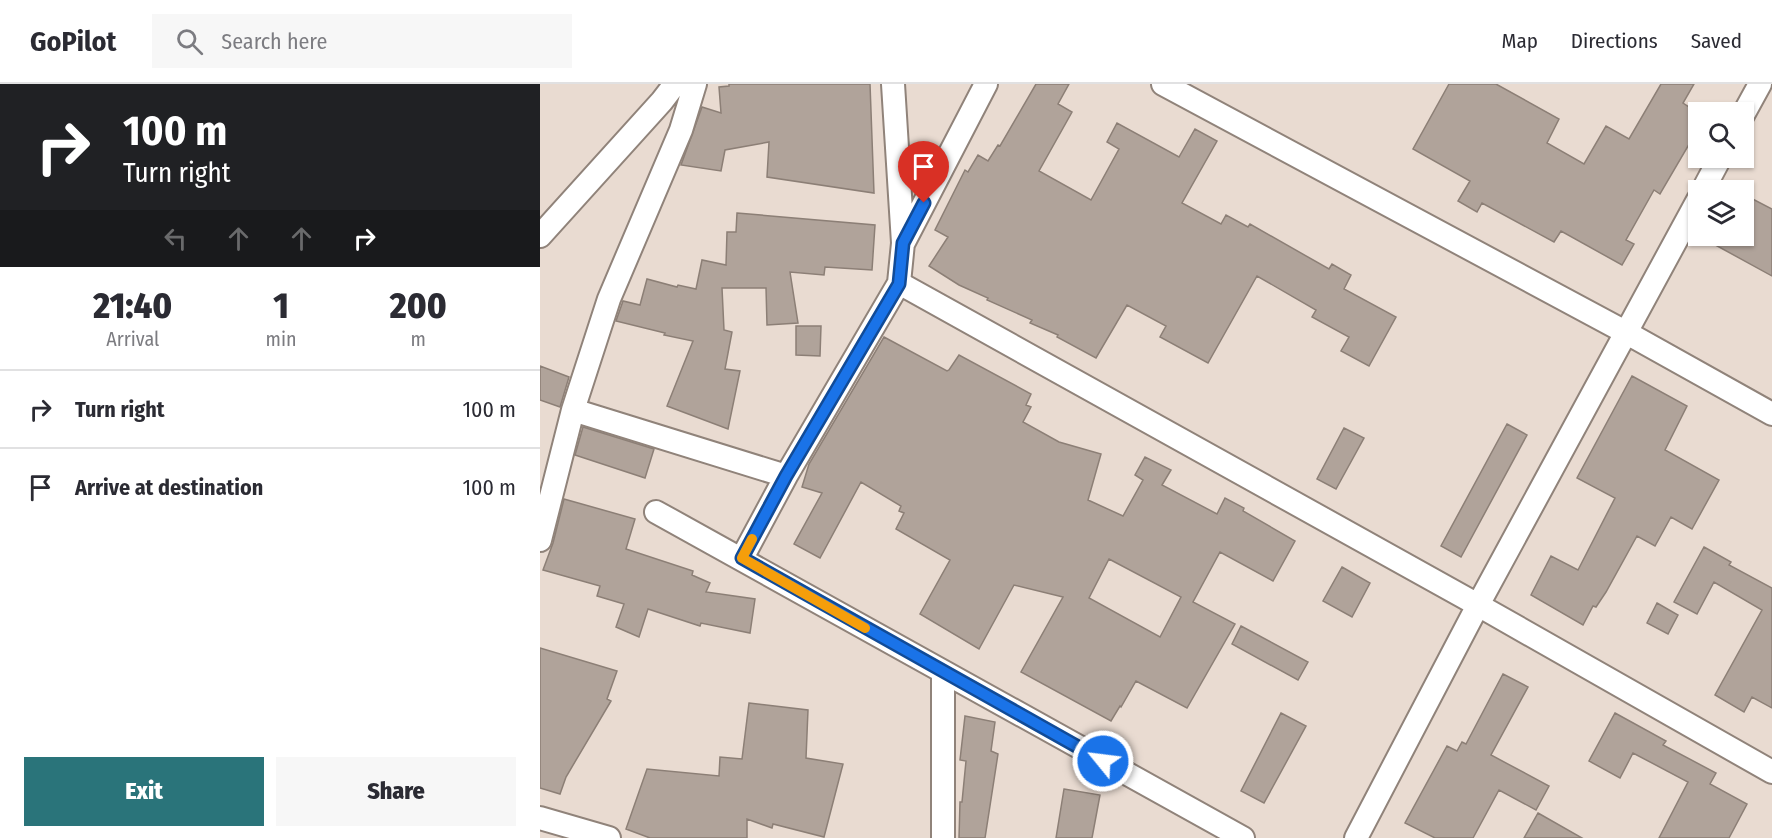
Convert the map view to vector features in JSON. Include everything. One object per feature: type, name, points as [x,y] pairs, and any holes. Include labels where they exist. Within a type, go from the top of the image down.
[{"type":"street","points":[[540,236],[675,84]]},
{"type":"street","points":[[540,540],[573,410],[609,299],[681,130],[695,84]]},
{"type":"street","points":[[742,558],[786,476],[899,284],[903,243],[893,84]]},
{"type":"street","points":[[903,243],[986,84]]},
{"type":"street","points":[[1162,84],[1627,333],[1772,414]]},
{"type":"street","points":[[1750,102],[1760,84]]},
{"type":"street","points":[[1356,838],[1478,605],[1688,219]]},
{"type":"street","points":[[899,284],[1478,605],[1772,772]]},
{"type":"street","points":[[573,410],[786,476]]},
{"type":"street","points":[[656,512],[1243,838]]},
{"type":"street","points":[[943,672],[943,838]]},
{"type":"street","points":[[540,818],[562,831],[609,838]]},
{"type":"building","points":[[729,84],[870,84],[874,193],[767,177],[769,142],[725,150],[721,171],[681,165],[702,107],[721,113],[719,87],[729,86]]},
{"type":"building","points":[[1036,84],[1069,84],[1058,104],[1072,112],[1039,171],[1091,200],[1119,149],[1107,142],[1117,123],[1179,157],[1195,129],[1217,141],[1182,203],[1221,224],[1226,215],[1248,227],[1250,224],[1329,269],[1332,264],[1351,275],[1344,289],[1396,317],[1369,366],[1341,351],[1349,337],[1312,317],[1316,310],[1257,276],[1208,363],[1160,337],[1166,326],[1127,305],[1096,358],[1057,337],[1058,335],[1030,323],[1032,320],[987,300],[988,298],[959,285],[929,266],[948,237],[935,230],[965,170],[968,172],[978,155],[988,161],[998,145],[1000,146]]},
{"type":"building","points":[[1449,84],[1496,84],[1559,119],[1547,143],[1584,164],[1606,126],[1629,139],[1661,84],[1694,84],[1683,103],[1688,106],[1688,146],[1660,194],[1654,190],[1626,240],[1634,244],[1622,265],[1561,231],[1554,242],[1482,203],[1477,212],[1458,201],[1470,181],[1413,149]]},
{"type":"building","points":[[1754,200],[1772,209],[1772,276],[1717,246],[1754,246]]},
{"type":"building","points":[[737,213],[875,225],[872,270],[825,267],[824,275],[790,272],[798,323],[767,325],[766,288],[722,288],[724,330],[732,332],[725,369],[740,371],[728,429],[667,406],[693,341],[616,321],[623,301],[640,305],[647,279],[677,287],[678,285],[696,289],[702,260],[726,265],[727,232],[736,232]]},
{"type":"building","points":[[796,326],[821,326],[820,356],[796,355]]},
{"type":"building","points":[[884,337],[947,371],[959,355],[1031,394],[1026,405],[1031,407],[1023,422],[1059,442],[1101,454],[1088,500],[1123,516],[1143,480],[1135,475],[1145,457],[1171,470],[1162,485],[1217,514],[1225,498],[1295,541],[1273,581],[1220,552],[1193,602],[1235,624],[1187,708],[1136,681],[1111,721],[1021,672],[1063,597],[1014,585],[979,649],[920,614],[950,560],[896,529],[904,513],[899,511],[901,506],[861,482],[820,558],[794,544],[822,493],[802,487],[809,464]],"holes":[[[1109,559],[1181,597],[1160,637],[1089,598]]]},
{"type":"building","points":[[540,366],[569,377],[560,407],[540,400]]},
{"type":"building","points":[[1632,376],[1687,406],[1665,450],[1719,480],[1692,529],[1671,517],[1655,546],[1637,536],[1606,592],[1596,607],[1593,606],[1583,625],[1531,595],[1551,556],[1578,570],[1615,498],[1577,478]]},
{"type":"building","points":[[1507,424],[1527,435],[1461,557],[1441,546]]},
{"type":"building","points":[[583,427],[654,449],[645,478],[575,455]]},
{"type":"building","points":[[1344,428],[1364,438],[1336,489],[1317,479]]},
{"type":"building","points":[[564,499],[635,519],[626,549],[693,571],[692,575],[710,583],[706,592],[755,599],[750,633],[701,623],[700,626],[648,609],[639,637],[616,627],[624,604],[597,596],[600,586],[543,570],[553,543]]},
{"type":"building","points":[[1704,547],[1731,562],[1729,565],[1772,588],[1772,708],[1752,697],[1744,712],[1715,695],[1762,610],[1714,582],[1697,614],[1674,602]]},
{"type":"building","points":[[1342,567],[1370,583],[1352,617],[1323,601]]},
{"type":"building","points":[[1657,603],[1678,615],[1668,634],[1647,623]]},
{"type":"building","points":[[1241,626],[1308,662],[1298,680],[1232,644]]},
{"type":"building","points":[[540,648],[617,671],[607,699],[611,701],[566,777],[560,794],[540,788]]},
{"type":"building","points":[[1503,674],[1528,687],[1491,755],[1549,786],[1536,810],[1499,790],[1473,838],[1435,838],[1405,823],[1447,746],[1457,751],[1462,742],[1466,744]]},
{"type":"building","points":[[749,703],[808,710],[806,758],[843,764],[824,837],[773,824],[772,828],[747,819],[747,838],[650,838],[626,829],[647,769],[719,776],[720,757],[742,759]]},
{"type":"building","points":[[1281,713],[1306,726],[1264,803],[1241,791]]},
{"type":"building","points":[[1615,713],[1666,741],[1663,745],[1716,773],[1710,784],[1747,804],[1729,838],[1659,838],[1688,782],[1633,753],[1620,778],[1589,761]]},
{"type":"building","points":[[965,716],[995,722],[991,751],[998,754],[985,838],[959,838],[960,802],[962,802],[966,761],[960,760]]},
{"type":"building","points":[[1064,789],[1100,795],[1092,838],[1056,838]]},
{"type":"building","points":[[1538,813],[1582,838],[1524,838]]},
{"type":"slow traffic","points":[[752,539],[742,558],[865,628]]},
{"type":"route","points":[[924,203],[903,243],[899,284],[786,476],[742,558],[1103,761]]}]
